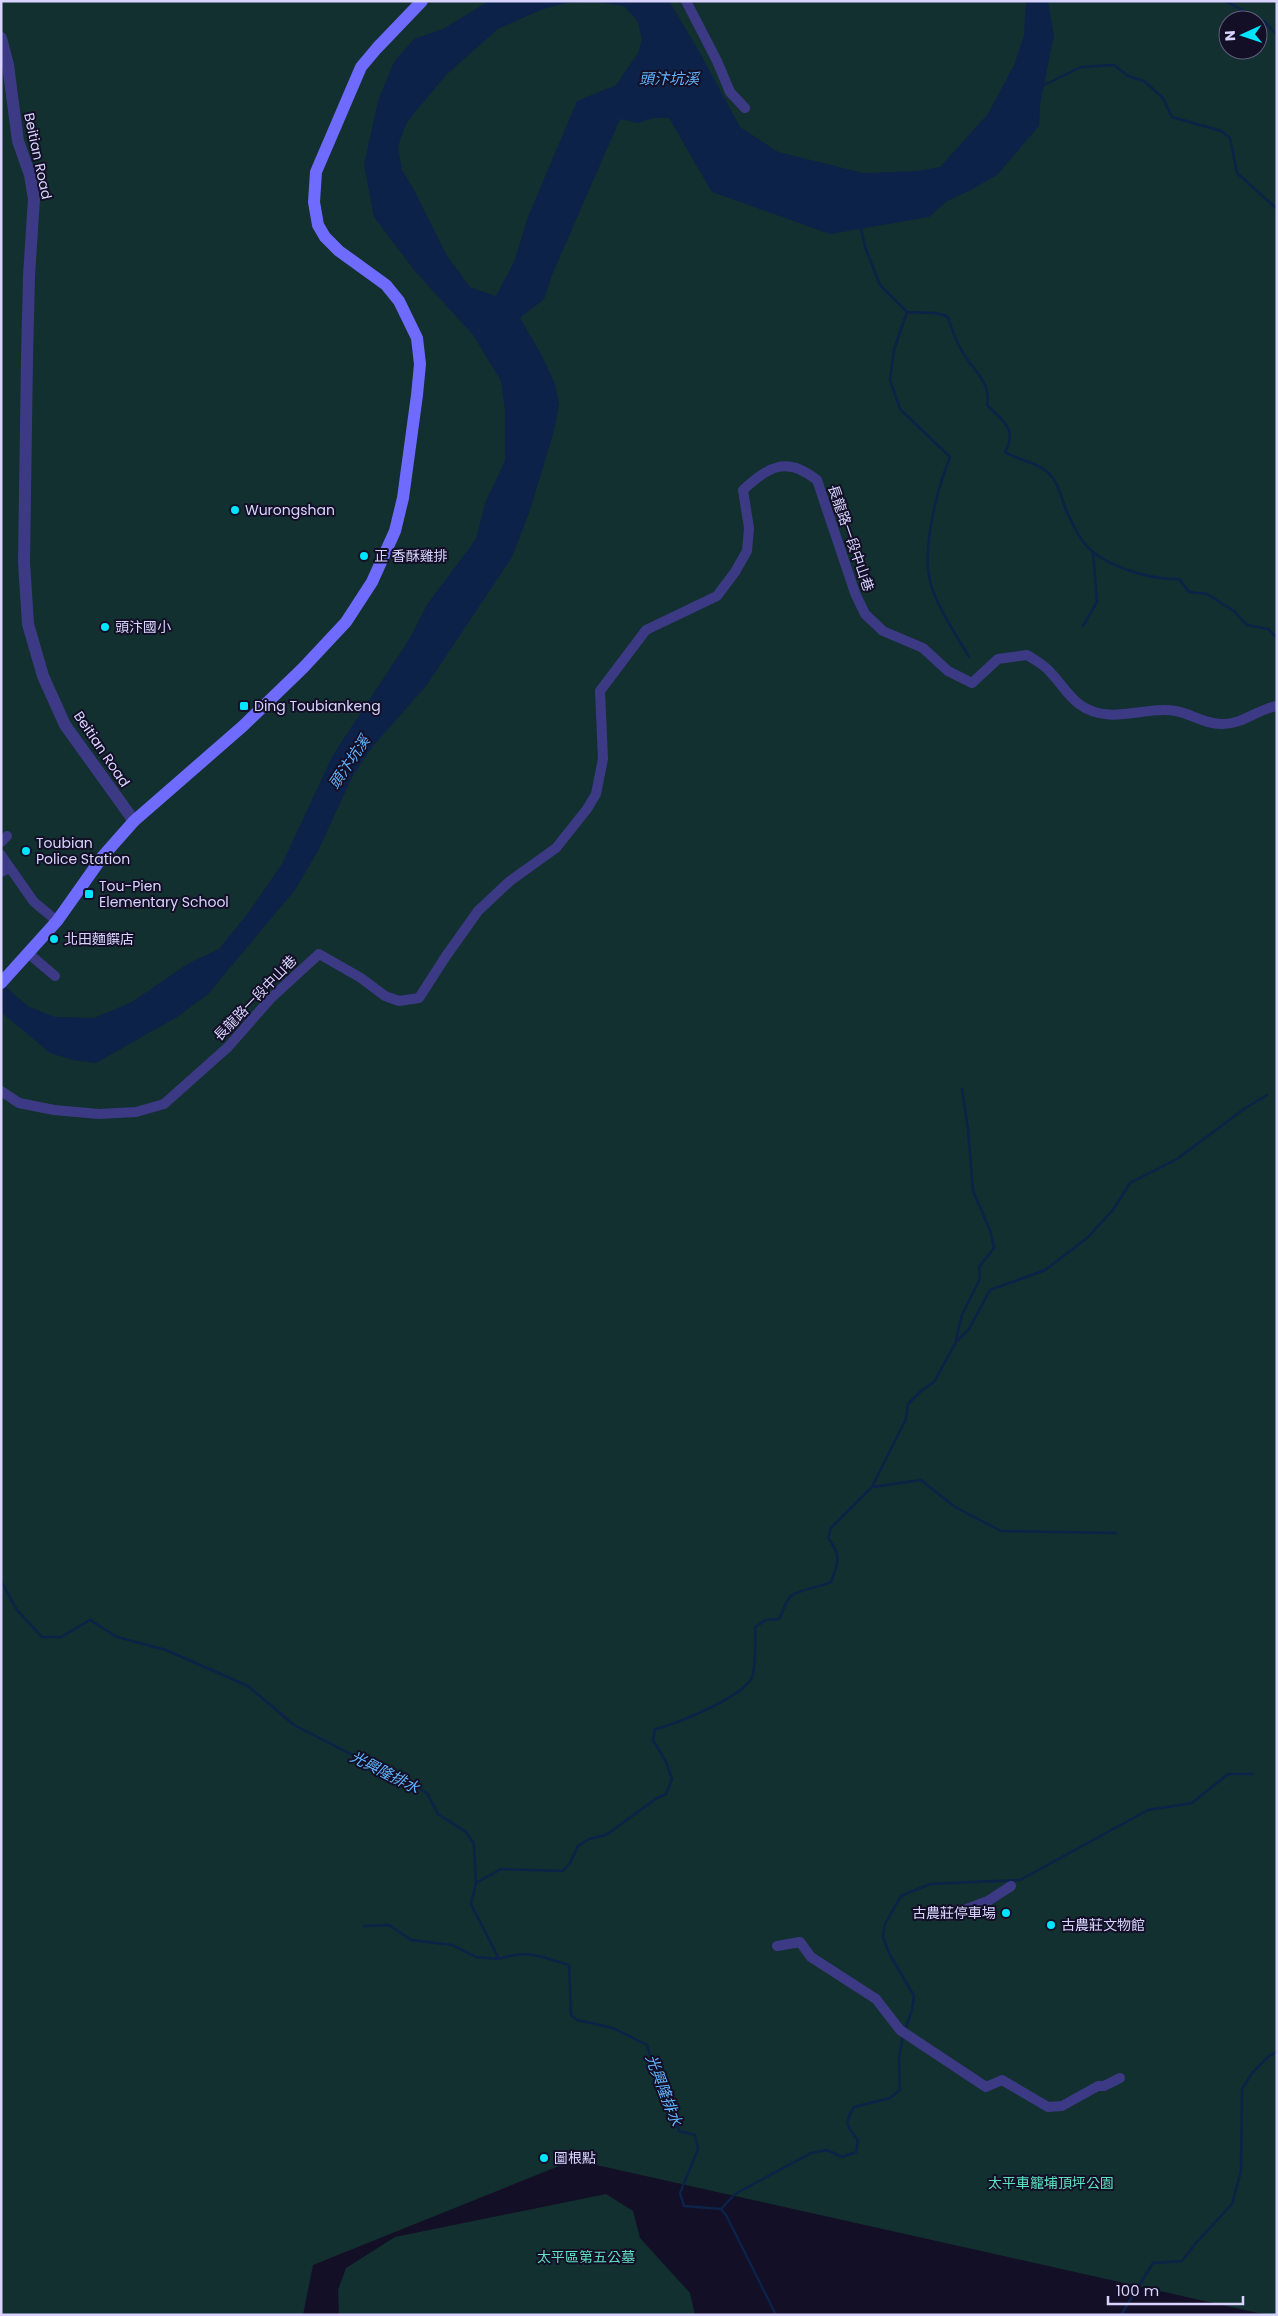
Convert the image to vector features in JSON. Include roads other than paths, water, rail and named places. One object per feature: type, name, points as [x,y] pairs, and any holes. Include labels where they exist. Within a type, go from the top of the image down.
[{"type":"main road","points":[[1,983],[57,921],[103,856],[134,822],[243,726],[303,668],[346,622],[372,582],[395,531],[403,498],[420,364],[416,338],[400,301],[386,285],[339,250],[325,236],[318,225],[314,202],[316,172],[362,67],[376,48],[422,1]]},
{"type":"street","points":[[686,1],[717,61],[730,92],[745,108]]},
{"type":"street","name":"Beitian Road","points":[[1,38],[8,64],[18,141],[30,175],[34,199],[29,276],[24,562],[28,624],[43,676],[65,725],[134,822]]},
{"type":"street","name":"長龍路一段中山巷","points":[[1,1091],[19,1103],[72,1112],[99,1114],[136,1112],[164,1104],[228,1047],[271,998],[319,954],[361,978],[386,996],[399,1001],[419,998],[478,911],[510,882],[556,848],[587,810],[596,794],[603,759],[600,691],[646,630],[717,596],[747,551],[749,528],[743,490],[769,469],[784,466],[803,468],[817,480],[855,593],[864,614],[883,631],[923,648],[948,671],[966,681],[972,683],[998,659],[1027,654],[1049,670],[1079,704],[1096,712],[1115,716],[1174,710],[1204,721],[1222,724],[1233,723],[1264,708],[1277,706]]},
{"type":"street","points":[[1,855],[6,870],[34,902],[57,921]]},
{"type":"street","points":[[28,952],[55,976]]},
{"type":"street","points":[[964,1910],[988,1901],[1010,1886]]},
{"type":"street","points":[[777,1946],[800,1942],[811,1957],[827,1970],[876,1999],[904,2033],[986,2087],[1002,2080],[1048,2107],[1062,2106],[1098,2086],[1104,2086],[1120,2078]]},
{"type":"water","name":"頭汴坑溪","points":[[489,1],[669,1],[740,127],[778,152],[863,173],[918,171],[940,167],[988,114],[1014,65],[1024,35],[1026,1],[1048,1],[1054,35],[1040,105],[1039,126],[997,175],[947,201],[929,217],[830,234],[712,192],[669,118],[654,118],[638,123],[620,119],[552,275],[544,299],[520,318],[541,354],[555,384],[559,404],[554,431],[530,510],[512,557],[426,686],[374,745],[353,775],[318,851],[295,890],[208,994],[177,1017],[96,1063],[73,1060],[50,1053],[1,1012],[1,983],[29,1007],[55,1017],[94,1018],[132,1002],[189,963],[219,949],[248,913],[282,864],[333,755],[410,638],[428,603],[476,539],[485,503],[505,461],[505,410],[501,381],[473,335],[414,270],[374,217],[364,165],[378,101],[394,62],[414,39],[443,29]],"holes":[[[597,2],[624,6],[638,22],[642,40],[638,53],[616,85],[577,101],[528,217],[514,262],[496,296],[470,287],[447,256],[402,170],[398,146],[407,122],[446,75],[498,29],[543,9],[566,3]]]},
{"type":"waterway","points":[[1225,1],[1264,21],[1277,35]]},
{"type":"waterway","points":[[1042,86],[1081,67],[1114,65],[1128,76],[1144,81],[1163,98],[1172,117],[1221,131],[1230,138],[1237,173],[1277,209]]},
{"type":"waterway","points":[[861,228],[865,247],[880,285],[907,312],[935,313],[947,316],[956,340],[984,383],[988,397],[987,405],[1003,420],[1009,431],[1009,444],[1005,452],[1048,472],[1057,485],[1065,508],[1077,532],[1092,551],[1115,565],[1128,570],[1155,577],[1179,579],[1189,592],[1207,594],[1234,611],[1247,625],[1268,629],[1277,638]]},
{"type":"waterway","points":[[907,312],[894,350],[890,380],[900,409],[950,457],[940,485],[932,518],[929,535],[928,567],[930,581],[937,600],[969,657]]},
{"type":"waterway","points":[[1083,626],[1097,602],[1093,552]]},
{"type":"waterway","points":[[956,1340],[962,1315],[980,1279],[979,1267],[994,1248],[990,1230],[973,1191],[968,1130],[962,1089]]},
{"type":"waterway","points":[[476,1883],[501,1869],[563,1871],[570,1863],[578,1846],[589,1839],[606,1835],[657,1798],[666,1794],[672,1779],[666,1762],[653,1740],[655,1729],[678,1722],[708,1709],[724,1701],[747,1685],[752,1677],[754,1668],[755,1627],[766,1620],[779,1619],[787,1602],[793,1595],[831,1582],[837,1560],[835,1550],[828,1538],[831,1528],[872,1487],[906,1419],[908,1404],[921,1391],[934,1382],[956,1342],[969,1329],[990,1290],[1045,1270],[1087,1238],[1113,1210],[1130,1183],[1177,1159],[1244,1109],[1267,1095]]},
{"type":"waterway","points":[[872,1487],[921,1480],[955,1507],[1001,1531],[1116,1533]]},
{"type":"waterway","name":"光興隆排水","points":[[1,1581],[17,1610],[42,1637],[61,1637],[90,1620],[117,1637],[166,1650],[248,1686],[294,1725],[427,1793],[438,1814],[466,1832],[474,1844],[476,1883],[471,1904],[499,1959],[526,1954],[569,1965],[571,2015],[577,2020],[613,2028],[647,2045],[652,2062],[668,2091],[679,2131],[695,2135],[698,2149],[680,2193],[684,2206],[721,2209],[726,2215],[776,2315]]},
{"type":"waterway","points":[[905,2030],[912,2010],[914,1996],[889,1953],[883,1937],[885,1924],[901,1896],[930,1884],[1020,1880],[1148,1810],[1192,1803],[1228,1774],[1253,1774]]},
{"type":"waterway","points":[[364,1926],[389,1925],[411,1940],[452,1945],[476,1957],[499,1959]]},
{"type":"waterway","points":[[721,2209],[735,2194],[811,2153],[827,2150],[842,2157],[856,2152],[858,2140],[849,2128],[849,2117],[854,2107],[890,2098],[900,2090],[899,2058],[903,2035]]},
{"type":"waterway","points":[[1121,2315],[1153,2263],[1182,2261],[1232,2204],[1241,2171],[1242,2089],[1252,2073],[1269,2056],[1277,2052]]},
{"type":"place","name":"Wurongshan","points":[[235,510]]},
{"type":"place","name":"正 香酥雞排","points":[[364,556]]},
{"type":"place","name":"頭汴國小","points":[[105,627]]},
{"type":"place","name":"Ding Toubiankeng","points":[[244,706]]},
{"type":"place","name":"Toubian Police Station","points":[[26,851]]},
{"type":"place","name":"Tou-Pien Elementary School","points":[[89,894]]},
{"type":"place","name":"北田麵饌店","points":[[54,939]]},
{"type":"place","name":"古農莊停車場","points":[[1006,1913]]},
{"type":"place","name":"古農莊文物館","points":[[1051,1925]]},
{"type":"place","name":"圖根點","points":[[544,2158]]},
{"type":"park label","name":"太平車籠埔頂坪公園","points":[[1051,2183]]},
{"type":"park label","name":"太平區第五公墓","points":[[586,2257]]}]
